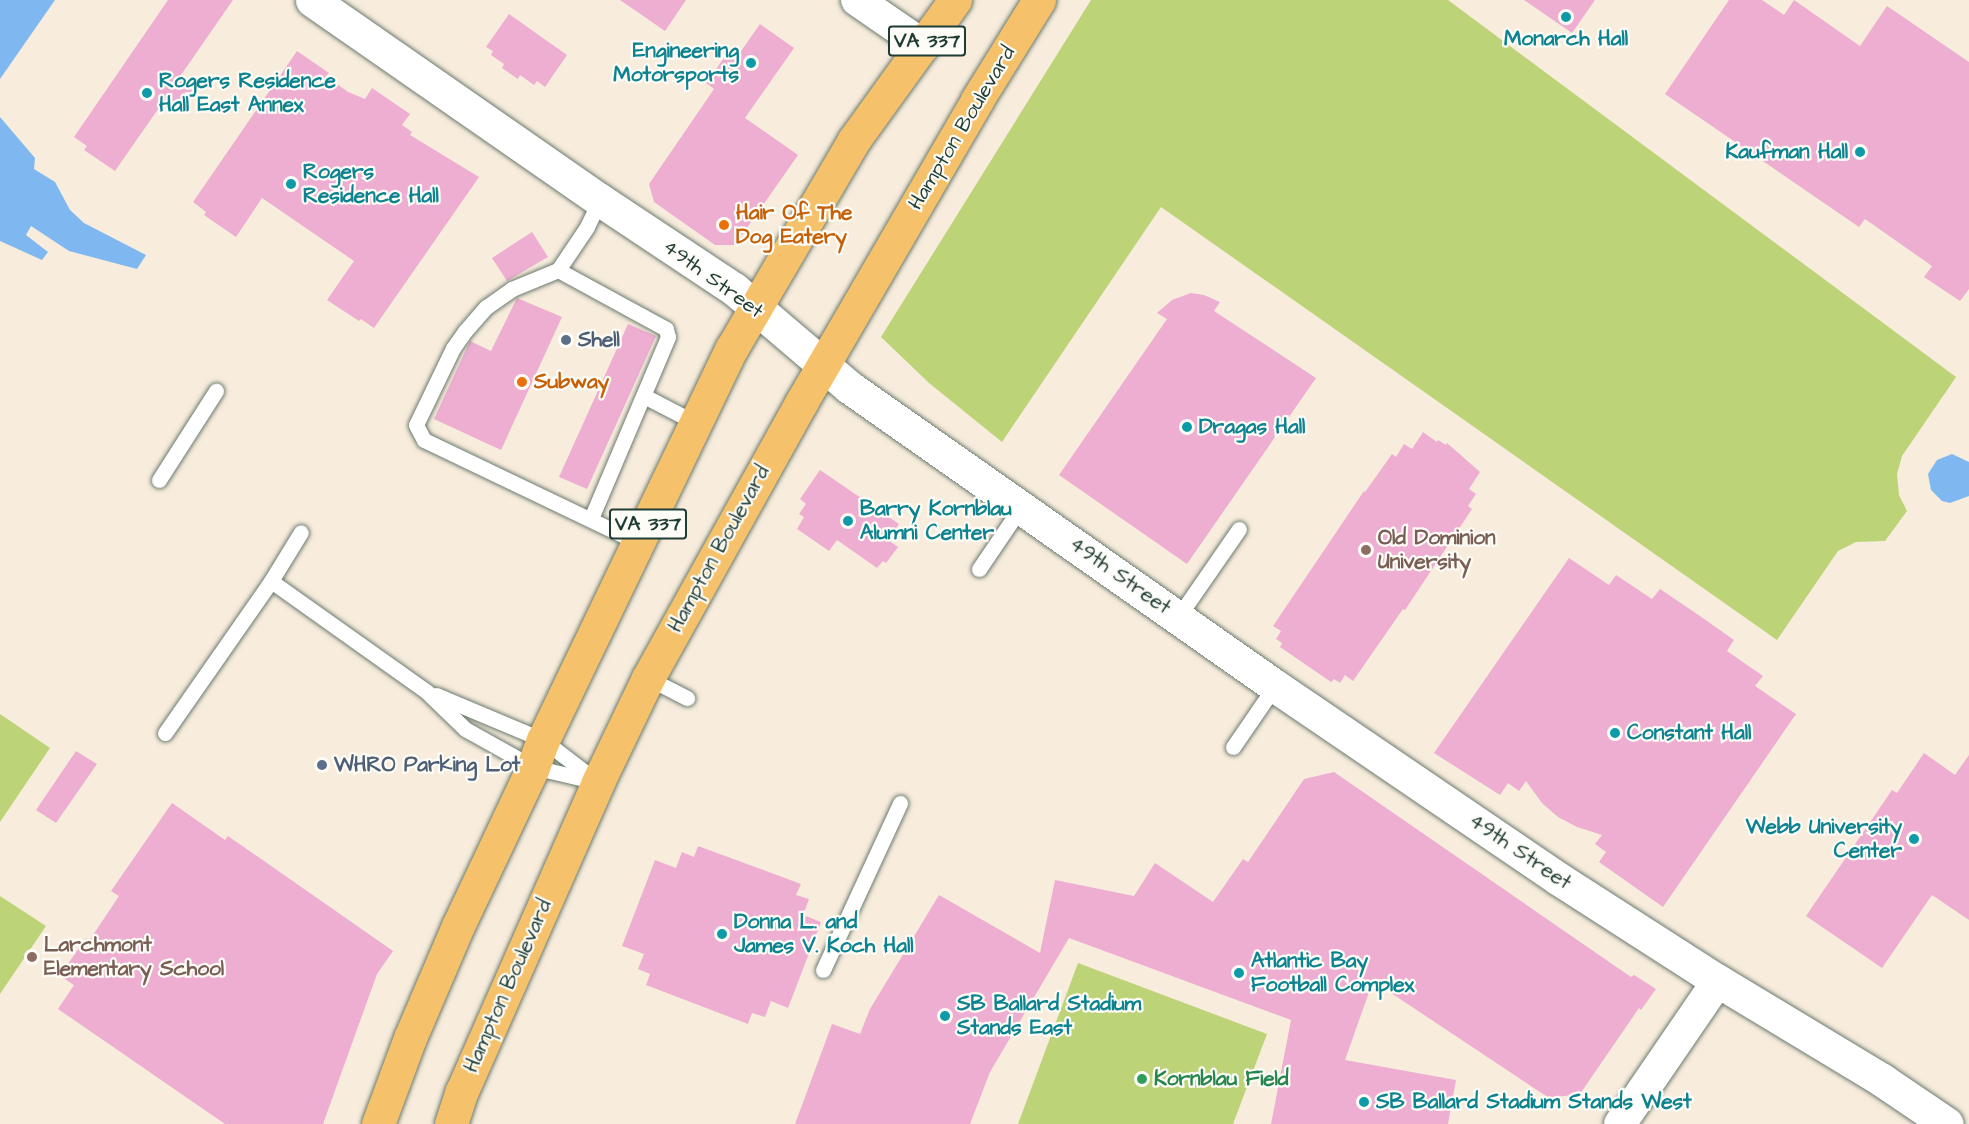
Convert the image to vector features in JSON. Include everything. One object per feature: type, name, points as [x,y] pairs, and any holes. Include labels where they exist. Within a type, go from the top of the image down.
[{"type":"main road","name":"VA 337","points":[[378,1124],[436,977],[538,754],[696,423],[754,308],[855,140],[955,0]]},
{"type":"main road","name":"Hampton Boulevard","points":[[451,1124],[462,1091],[598,782],[648,678],[720,545],[977,100],[1039,0]]},
{"type":"street","name":"49th Street","points":[[312,0],[600,200],[734,289],[824,367],[1275,686],[1559,879],[1718,981],[1882,1080],[1947,1124]]},
{"type":"street","points":[[857,0],[924,46]]},
{"type":"street","points":[[1620,1124],[1718,981]]},
{"type":"lane","points":[[600,200],[587,227],[558,270],[512,289],[486,307],[453,348],[416,425],[424,440],[591,518],[639,543]]},
{"type":"lane","points":[[558,270],[666,329],[666,345],[591,518]]},
{"type":"lane","points":[[159,480],[216,390]]},
{"type":"lane","points":[[644,396],[696,423]]},
{"type":"lane","points":[[979,569],[1021,507]]},
{"type":"lane","points":[[1178,618],[1239,530]]},
{"type":"lane","points":[[165,733],[272,581],[301,532]]},
{"type":"lane","points":[[272,581],[427,692],[538,754],[598,782]]},
{"type":"lane","points":[[648,678],[687,698]]},
{"type":"lane","points":[[1233,747],[1275,686]]},
{"type":"lane","points":[[427,692],[465,729],[538,754],[598,782]]},
{"type":"lane","points":[[824,970],[900,804]]},
{"type":"green space","points":[[1091,0],[1448,0],[1956,377],[1902,456],[1897,474],[1899,495],[1907,511],[1885,541],[1856,542],[1838,551],[1777,640],[1161,207],[1002,442],[929,383],[881,337]]},
{"type":"green space","points":[[0,714],[50,748],[0,822]]},
{"type":"green space","points":[[0,896],[46,926],[0,994]]},
{"type":"green space","name":"Kornblau Field","points":[[1078,963],[1267,1034],[1233,1124],[1018,1124]]},
{"type":"water","points":[[0,0],[55,0],[0,79]]},
{"type":"water","points":[[0,117],[35,158],[34,169],[55,182],[70,210],[84,223],[146,255],[137,269],[69,251],[31,226],[26,235],[48,252],[42,260],[0,241]]},
{"type":"water","points":[[1952,454],[1969,462],[1969,496],[1950,503],[1942,501],[1931,490],[1928,474],[1937,460]]},
{"type":"building","name":"Rogers Residence Hall East Annex","points":[[168,0],[233,0],[181,75],[196,85],[177,112],[163,102],[115,171],[84,150],[87,146],[74,137]]},
{"type":"building","points":[[620,0],[686,0],[665,31]]},
{"type":"building","name":"Monarch Hall","points":[[1524,0],[1595,0],[1572,33]]},
{"type":"building","name":"Kaufman Hall","points":[[1729,0],[1762,0],[1784,15],[1794,0],[1860,46],[1887,6],[1969,62],[1969,289],[1960,301],[1924,277],[1932,266],[1865,219],[1859,227],[1665,94]]},
{"type":"building","points":[[509,14],[567,55],[545,87],[537,81],[534,85],[520,75],[518,79],[502,68],[504,64],[491,55],[493,51],[486,47]]},
{"type":"building","points":[[760,24],[794,48],[745,118],[798,155],[735,245],[715,245],[654,202],[649,184],[714,89],[706,83],[730,49],[739,54]]},
{"type":"building","name":"Rogers Residence Hall","points":[[297,51],[329,73],[326,76],[348,92],[365,99],[372,88],[410,114],[402,125],[412,132],[410,135],[479,177],[374,328],[327,300],[354,261],[262,198],[236,237],[204,215],[206,212],[193,202]]},
{"type":"building","points":[[532,232],[548,257],[507,281],[492,258]]},
{"type":"building","name":"Dragas Hall","points":[[1191,293],[1204,295],[1220,302],[1214,311],[1316,378],[1187,564],[1059,475],[1167,319],[1157,313],[1172,300]]},
{"type":"building","points":[[517,298],[562,317],[501,450],[434,419],[470,341],[491,351]]},
{"type":"building","points":[[628,324],[656,336],[587,489],[559,477]]},
{"type":"building","points":[[1423,432],[1437,442],[1438,440],[1446,445],[1447,443],[1480,472],[1469,489],[1476,494],[1468,506],[1472,509],[1405,610],[1403,609],[1353,681],[1345,675],[1340,683],[1334,679],[1331,682],[1280,647],[1282,643],[1276,639],[1281,631],[1273,626],[1364,491],[1392,454],[1396,457],[1404,444],[1412,449]]},
{"type":"building","name":"Barry Kornblau Alumni Center","points":[[820,470],[899,524],[888,540],[898,547],[886,563],[883,561],[877,568],[837,540],[829,551],[797,529],[804,517],[799,514],[806,504],[800,499]]},
{"type":"building","name":"Constant Hall","points":[[1569,558],[1609,585],[1616,575],[1652,599],[1660,589],[1697,614],[1734,640],[1727,651],[1763,676],[1755,686],[1796,714],[1663,907],[1599,862],[1606,852],[1595,844],[1602,835],[1577,827],[1558,817],[1542,803],[1526,781],[1519,791],[1508,783],[1500,795],[1434,753]]},
{"type":"building","points":[[76,751],[97,764],[56,823],[36,810]]},
{"type":"building","name":"Webb University Center","points":[[1924,753],[1955,775],[1969,755],[1969,920],[1932,895],[1882,968],[1806,916],[1892,790],[1897,793]]},
{"type":"building","points":[[1334,772],[1631,977],[1634,975],[1656,989],[1641,1010],[1639,1008],[1580,1094],[1549,1098],[1373,981],[1345,1060],[1456,1080],[1448,1124],[1271,1124],[1291,1020],[1069,938],[990,1072],[970,1124],[795,1124],[832,1024],[860,1034],[870,1009],[939,895],[1040,953],[1055,880],[1134,896],[1155,863],[1213,902],[1243,859],[1248,862],[1304,779]]},
{"type":"building","points":[[172,803],[225,840],[228,836],[393,951],[377,974],[323,1124],[225,1124],[58,1009],[74,985],[63,978],[68,970],[65,968],[86,938],[89,941],[119,896],[111,891]]},
{"type":"building","name":"Donna L. and James V. Koch Hall","points":[[698,846],[801,884],[796,895],[809,899],[803,915],[821,922],[788,1008],[771,1001],[765,1017],[752,1013],[748,1024],[646,985],[650,974],[638,969],[644,954],[622,946],[655,860],[676,868],[682,852],[694,857]]},
{"type":"place","name":"Monarch Hall","points":[[1566,17]]},
{"type":"place","name":"Engineering Motorsports","points":[[751,63]]},
{"type":"place","name":"Rogers Residence Hall East Annex","points":[[147,93]]},
{"type":"place","name":"Kaufman Hall","points":[[1860,152]]},
{"type":"place","name":"Rogers Residence Hall","points":[[291,184]]},
{"type":"place","name":"Hair Of The Dog Eatery","points":[[724,225]]},
{"type":"place","name":"Shell","points":[[566,340]]},
{"type":"place","name":"Subway","points":[[522,382]]},
{"type":"place","name":"Dragas Hall","points":[[1187,427]]},
{"type":"place","name":"Barry Kornblau Alumni Center","points":[[848,521]]},
{"type":"place","name":"Old Dominion University","points":[[1366,550]]},
{"type":"place","name":"Constant Hall","points":[[1615,733]]},
{"type":"place","name":"WHRO Parking Lot","points":[[322,765]]},
{"type":"place","name":"Webb University Center","points":[[1914,839]]},
{"type":"place","name":"Donna L. and James V. Koch Hall","points":[[722,934]]},
{"type":"place","name":"Larchmont Elementary School","points":[[32,957]]},
{"type":"place","name":"Atlantic Bay Football Complex","points":[[1239,973]]},
{"type":"place","name":"SB Ballard Stadium Stands East","points":[[945,1016]]},
{"type":"place","name":"Kornblau Field","points":[[1142,1079]]},
{"type":"place","name":"SB Ballard Stadium Stands West","points":[[1364,1102]]}]
